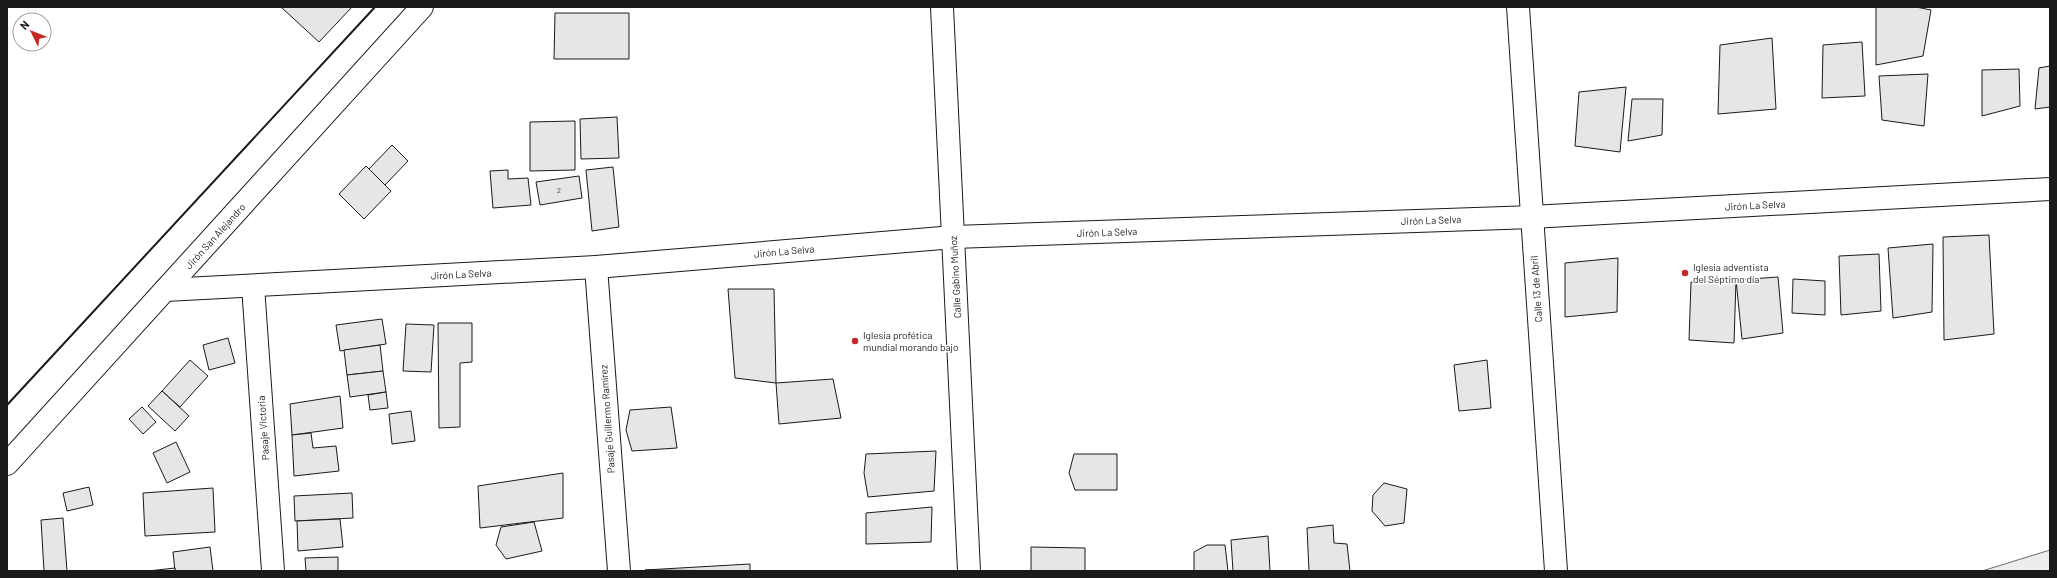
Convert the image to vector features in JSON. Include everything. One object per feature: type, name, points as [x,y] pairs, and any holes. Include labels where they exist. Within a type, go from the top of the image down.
[{"type":"street","name":"Jirón San Alejandro","points":[[7,464],[422,7]]},
{"type":"street","name":"Calle Gabino Muñoz","points":[[942,7],[970,571]]},
{"type":"street","name":"Calle 13 de Abril","points":[[1518,7],[1556,571]]},
{"type":"street","name":"Jirón La Selva","points":[[165,290],[596,267],[954,237],[1531,217],[2050,189]]},
{"type":"street","name":"Pasaje Guillermo Ramírez","points":[[596,267],[619,571]]},
{"type":"street","name":"Pasaje Victoria","points":[[253,286],[273,571]]},
{"type":"shaded area","points":[[2050,550],[2050,571],[1982,571]]},
{"type":"building","points":[[281,7],[352,7],[319,42]]},
{"type":"building","points":[[1876,7],[1916,7],[1931,10],[1923,56],[1876,65]]},
{"type":"building","points":[[555,13],[629,13],[629,59],[554,59]]},
{"type":"building","points":[[1772,38],[1776,109],[1718,114],[1720,45]]},
{"type":"building","points":[[1862,42],[1865,96],[1822,98],[1823,45]]},
{"type":"building","points":[[2050,66],[2050,107],[2035,109],[2039,68]]},
{"type":"building","points":[[2019,69],[2020,106],[1982,116],[1982,70]]},
{"type":"building","points":[[1928,74],[1924,126],[1882,120],[1879,76]]},
{"type":"building","points":[[1626,87],[1620,152],[1575,146],[1579,92]]},
{"type":"building","points":[[1632,99],[1663,99],[1662,135],[1628,141]]},
{"type":"building","points":[[617,117],[619,158],[581,159],[580,119]]},
{"type":"building","points":[[575,121],[575,170],[530,171],[530,122]]},
{"type":"building","points":[[392,145],[408,161],[385,185],[368,170]]},
{"type":"building","points":[[366,166],[391,191],[364,219],[339,194]]},
{"type":"building","points":[[613,167],[619,227],[592,231],[586,170]]},
{"type":"building","points":[[508,170],[508,179],[528,178],[531,205],[493,208],[490,171]]},
{"type":"building","points":[[579,176],[582,198],[540,205],[536,182]]},
{"type":"building","points":[[1989,235],[1994,334],[1944,340],[1943,237]]},
{"type":"building","points":[[1933,244],[1932,312],[1893,318],[1888,248]]},
{"type":"building","points":[[1879,254],[1881,311],[1841,315],[1839,256]]},
{"type":"building","points":[[1618,258],[1617,312],[1565,317],[1565,263]]},
{"type":"building","points":[[1778,277],[1783,333],[1742,339],[1736,280]]},
{"type":"building","points":[[1793,279],[1825,281],[1825,315],[1792,313]]},
{"type":"building","points":[[1736,280],[1734,343],[1689,340],[1691,282]]},
{"type":"building","points":[[728,289],[774,289],[776,383],[735,378]]},
{"type":"building","points":[[382,319],[386,344],[340,351],[336,325]]},
{"type":"building","points":[[438,323],[472,323],[472,362],[460,363],[460,427],[439,428]]},
{"type":"building","points":[[406,324],[434,325],[431,372],[403,371]]},
{"type":"building","points":[[228,338],[235,363],[209,370],[203,345]]},
{"type":"building","points":[[380,345],[383,371],[347,375],[344,350]]},
{"type":"building","points":[[190,360],[208,376],[180,407],[162,391]]},
{"type":"building","points":[[1487,360],[1491,408],[1459,411],[1454,365]]},
{"type":"building","points":[[383,371],[386,392],[350,397],[347,375]]},
{"type":"building","points":[[833,379],[841,418],[779,424],[776,383]]},
{"type":"building","points":[[162,391],[189,416],[175,431],[148,406]]},
{"type":"building","points":[[386,392],[388,408],[370,410],[368,395]]},
{"type":"building","points":[[340,396],[343,428],[292,435],[290,404]]},
{"type":"building","points":[[142,407],[156,422],[143,434],[129,419]]},
{"type":"building","points":[[671,407],[677,448],[632,451],[626,430],[630,410]]},
{"type":"building","points":[[411,411],[415,441],[392,444],[389,414]]},
{"type":"building","points":[[311,433],[313,448],[336,446],[339,471],[294,476],[292,435]]},
{"type":"building","points":[[176,442],[190,472],[167,483],[153,453]]},
{"type":"building","points":[[936,451],[934,491],[868,497],[864,473],[866,454]]},
{"type":"building","points":[[1074,454],[1117,454],[1117,490],[1075,490],[1069,473]]},
{"type":"building","points":[[563,473],[563,518],[480,528],[478,486]]},
{"type":"building","points":[[1384,483],[1407,489],[1404,523],[1385,526],[1372,511],[1373,495]]},
{"type":"building","points":[[89,487],[93,505],[67,511],[63,493]]},
{"type":"building","points":[[213,488],[215,532],[145,536],[143,493]]},
{"type":"building","points":[[352,493],[353,518],[295,521],[294,496]]},
{"type":"building","points":[[932,507],[931,542],[866,544],[866,513]]},
{"type":"building","points":[[63,518],[67,571],[44,571],[41,520]]},
{"type":"building","points":[[340,519],[343,547],[298,551],[297,521]]},
{"type":"building","points":[[534,522],[542,551],[506,559],[496,545],[501,527]]},
{"type":"building","points":[[1333,525],[1334,543],[1347,544],[1350,571],[1309,571],[1307,528]]},
{"type":"building","points":[[1268,536],[1270,571],[1233,571],[1231,540]]},
{"type":"building","points":[[1207,545],[1225,545],[1228,571],[1194,571],[1194,552]]},
{"type":"building","points":[[210,547],[213,571],[175,571],[173,552]]},
{"type":"building","points":[[1031,547],[1085,548],[1085,571],[1031,571]]},
{"type":"building","points":[[338,557],[338,571],[306,571],[305,558]]},
{"type":"building","points":[[750,564],[750,571],[645,570]]},
{"type":"building","points":[[175,568],[175,571],[148,571]]},
{"type":"wall","points":[[7,405],[375,7]]},
{"type":"place","name":"Iglesia adventista del Séptimo día","points":[[1685,273]]},
{"type":"place","name":"Iglesia profética mundial morando bajo","points":[[855,341]]}]
